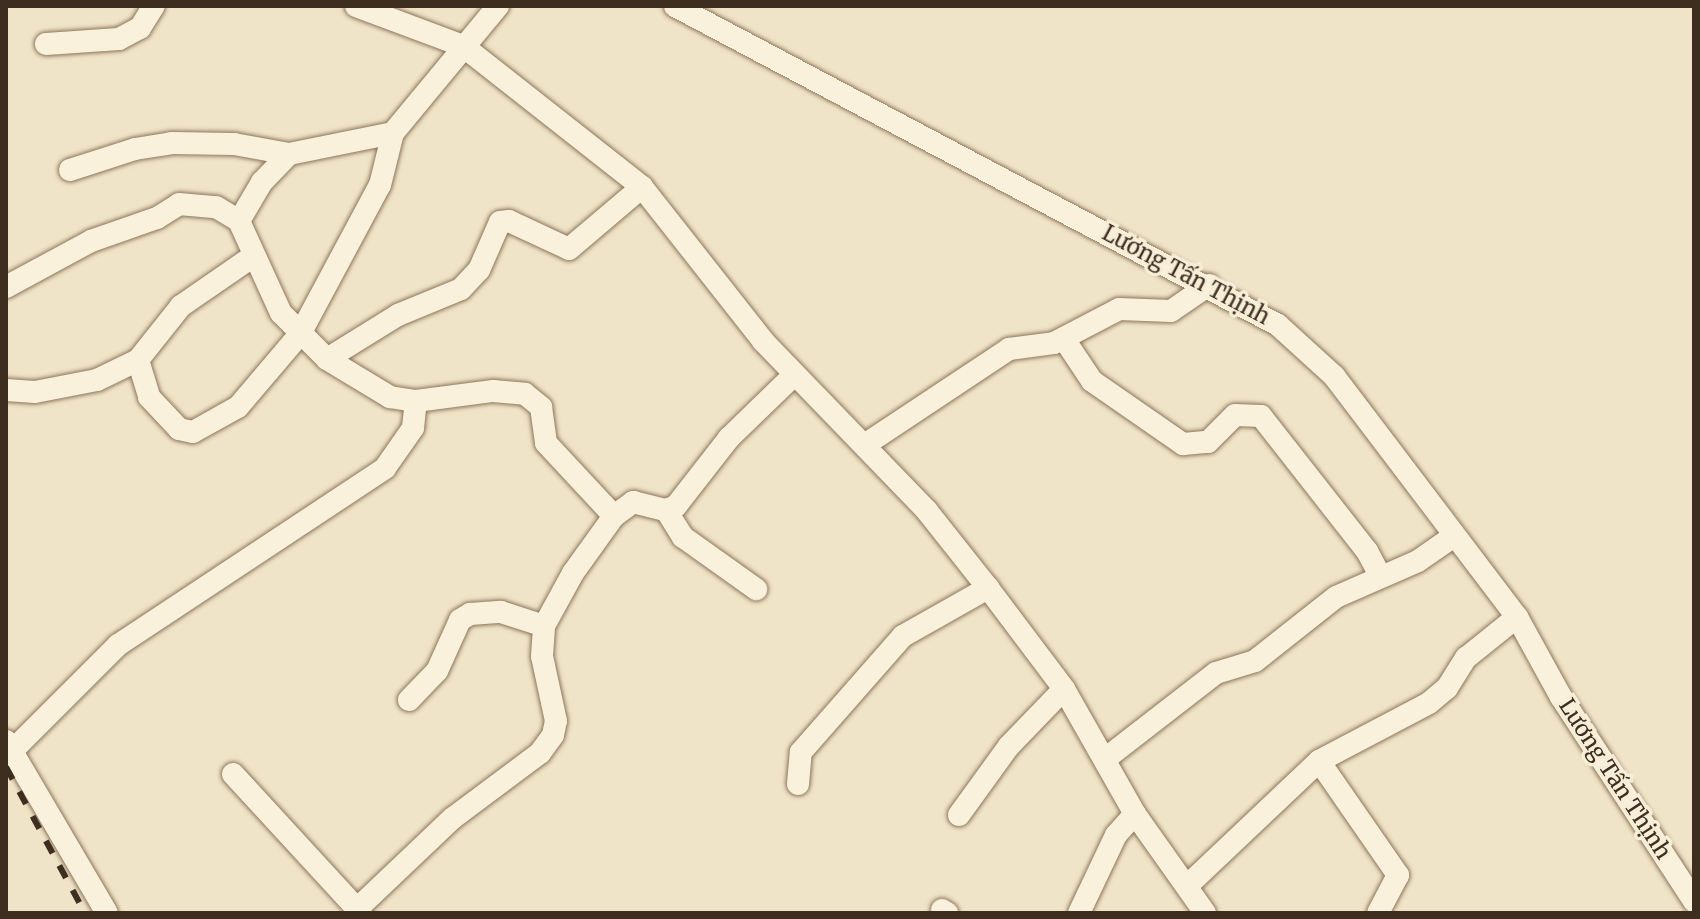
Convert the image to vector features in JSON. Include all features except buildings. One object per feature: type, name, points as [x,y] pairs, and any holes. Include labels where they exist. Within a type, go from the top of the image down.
[{"type":"street","points":[[46,44],[119,39],[140,28],[154,6]]},
{"type":"street","points":[[356,6],[463,46],[642,187],[794,375],[866,444],[988,588],[1064,689],[1135,814],[1205,913]]},
{"type":"street","points":[[138,360],[149,397],[179,429],[193,432],[238,407],[300,334],[380,185],[393,133],[498,6]]},
{"type":"street","name":"Lương Tấn Thịnh","points":[[675,6],[1209,285],[1278,325],[1334,376],[1517,617],[1561,697],[1694,901]]},
{"type":"street","points":[[70,170],[171,143],[234,144],[289,154],[393,133]]},
{"type":"street","points":[[239,221],[262,182],[289,154]]},
{"type":"street","points":[[327,359],[398,315],[461,289],[479,270],[500,222],[509,221],[569,249],[642,187]]},
{"type":"street","points":[[6,287],[91,241],[157,218],[179,204],[216,207],[239,221],[252,257],[281,313],[327,359],[390,397],[416,401],[493,391],[525,394],[541,407],[546,443],[614,516]]},
{"type":"street","points":[[6,390],[35,392],[97,380],[138,360],[181,306],[252,257]]},
{"type":"street","points":[[866,444],[1009,349],[1064,339],[1119,309],[1171,311],[1209,285]]},
{"type":"street","points":[[1064,339],[1092,381],[1183,444],[1208,442],[1235,415],[1261,416],[1367,551],[1380,575]]},
{"type":"street","points":[[666,510],[686,497],[729,438],[794,375]]},
{"type":"street","points":[[107,913],[9,746],[118,645],[385,468],[413,428],[416,401]]},
{"type":"street","points":[[233,774],[360,910],[453,818],[540,753],[553,735],[556,721],[542,656],[544,626],[573,573],[614,516],[642,501],[666,510],[683,537],[756,589]]},
{"type":"street","points":[[1105,759],[1216,673],[1275,650],[1336,597],[1380,575],[1418,561],[1454,536]]},
{"type":"street","points":[[798,784],[801,752],[903,636],[988,588]]},
{"type":"street","points":[[409,700],[437,671],[460,620],[470,614],[501,612],[544,626]]},
{"type":"street","points":[[1188,885],[1319,761],[1429,703],[1447,688],[1466,658],[1517,617]]},
{"type":"street","points":[[959,815],[1009,746],[1064,689]]},
{"type":"street","points":[[1319,761],[1398,875],[1378,913]]},
{"type":"street","points":[[1079,913],[1116,835],[1135,814]]},
{"type":"railway","points":[[6,767],[85,913]]}]
